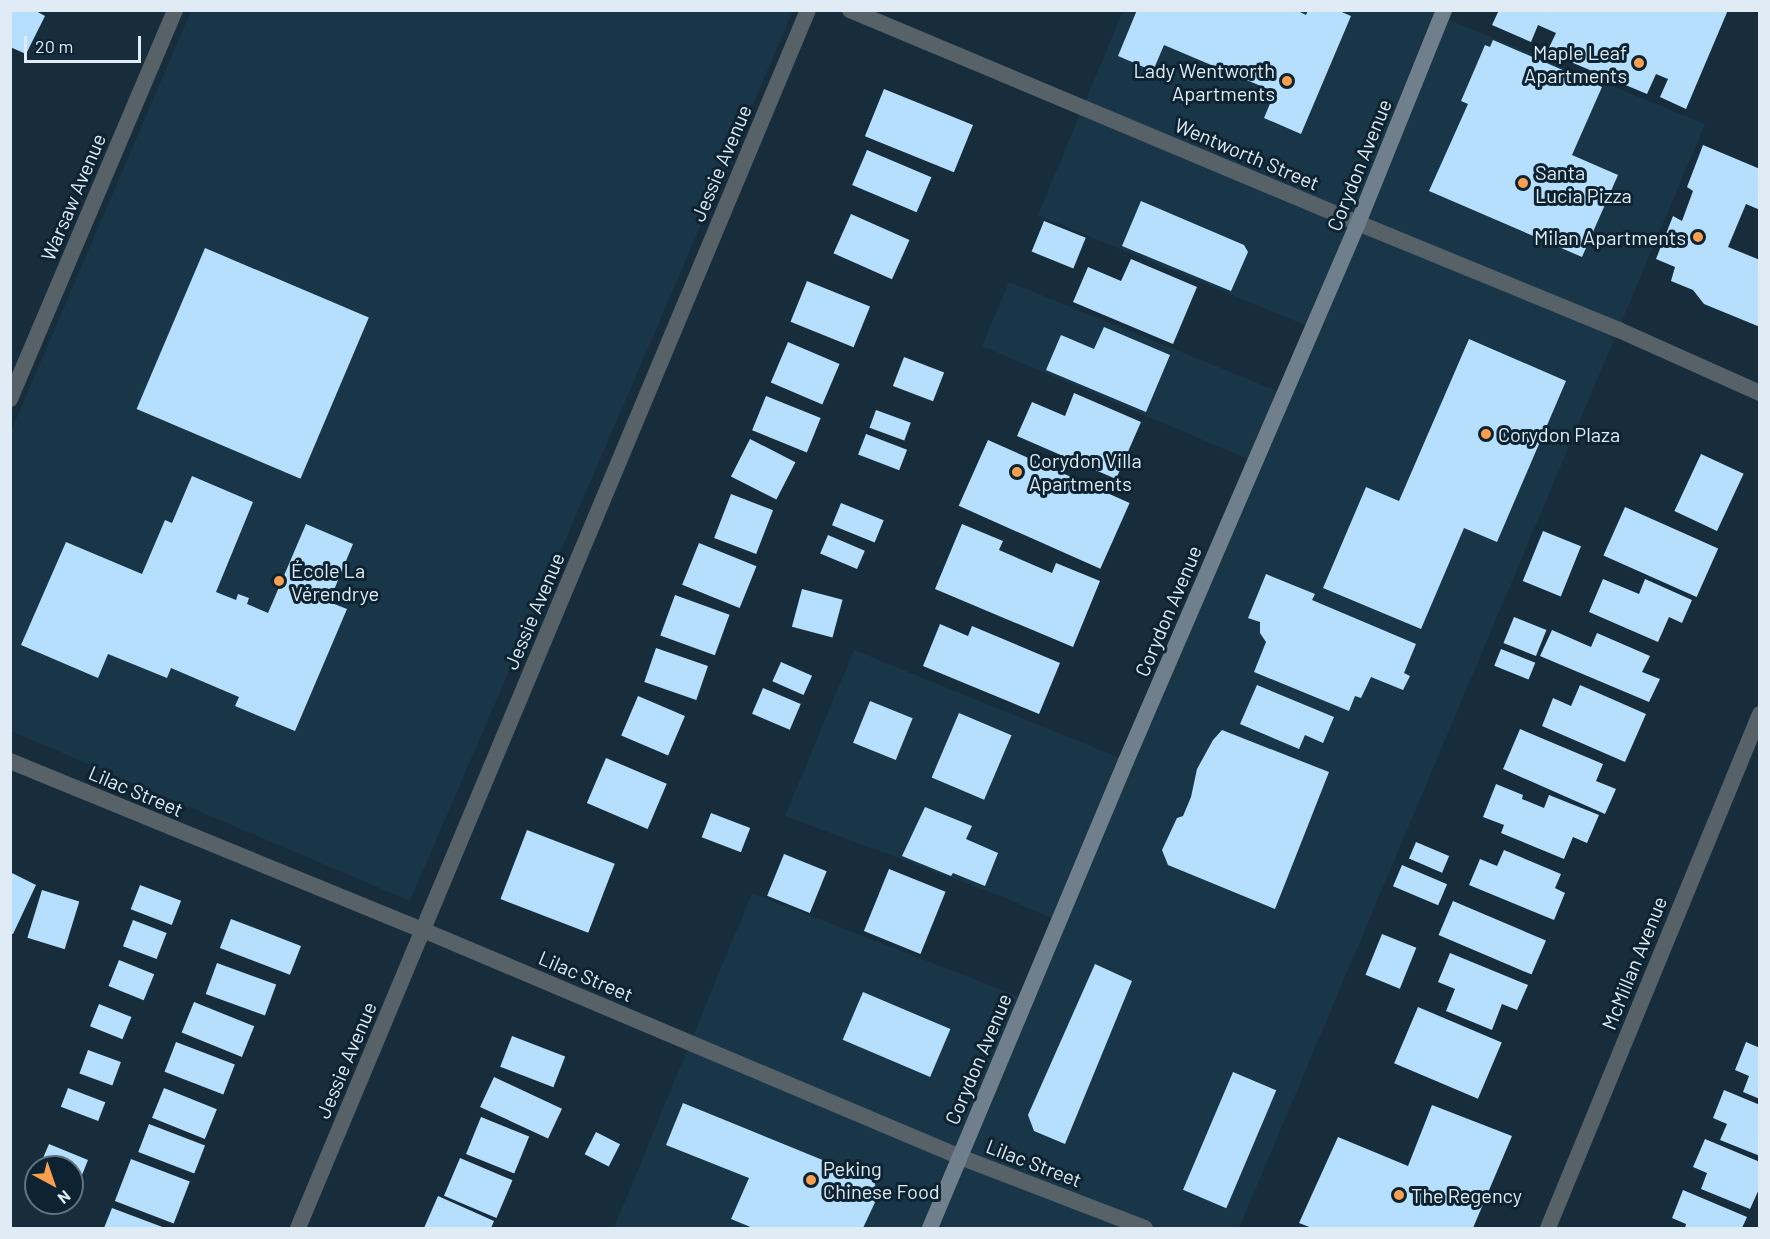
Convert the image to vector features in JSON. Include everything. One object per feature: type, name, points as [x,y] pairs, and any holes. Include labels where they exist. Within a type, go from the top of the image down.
[{"type":"main road","name":"Corydon Avenue","points":[[930,1228],[1122,771],[1358,224],[1444,10]]},
{"type":"street","name":"Warsaw Avenue","points":[[10,399],[175,10]]},
{"type":"street","name":"Jessie Avenue","points":[[298,1228],[808,10]]},
{"type":"street","name":"Wentworth Street","points":[[850,10],[1358,224],[1619,330],[1760,393]]},
{"type":"street","name":"McMillan Avenue","points":[[1548,1228],[1760,714]]},
{"type":"street","name":"Lilac Street","points":[[10,761],[423,930],[960,1157],[1145,1228]]},
{"type":"shaded area","name":"École La Vérendrye","points":[[191,11],[793,11],[410,901],[11,731],[11,431]]},
{"type":"shaded area","points":[[1123,11],[1444,11],[1442,17],[1705,124],[1239,1228],[614,1228],[752,893],[1025,999],[1058,921],[1006,898],[785,816],[854,650],[1127,761],[1255,462],[982,346],[1009,282],[1284,394],[1312,328],[1038,215]]},
{"type":"building","points":[[10,10],[34,10],[45,16],[26,54],[10,47]]},
{"type":"building","name":"Lady Wentworth Apartments","points":[[1137,10],[1296,10],[1306,15],[1308,10],[1337,10],[1351,16],[1301,134],[1264,118],[1275,92],[1164,45],[1153,71],[1118,56]]},
{"type":"building","name":"Maple Leaf Apartments","points":[[1499,10],[1728,10],[1686,109],[1660,97],[1668,79],[1656,74],[1647,94],[1547,52],[1556,33],[1538,25],[1531,42],[1492,25]]},
{"type":"building","name":"Santa Lucia Pizza","points":[[1493,40],[1602,87],[1572,155],[1618,175],[1582,257],[1429,191],[1468,104],[1461,101],[1485,45],[1490,47]]},
{"type":"building","points":[[884,89],[973,125],[954,172],[865,136]]},
{"type":"building","name":"Milan Apartments","points":[[1703,145],[1760,169],[1760,210],[1746,204],[1728,247],[1760,260],[1760,327],[1704,304],[1693,290],[1671,281],[1675,267],[1656,259],[1673,216],[1682,221],[1693,191],[1687,187]]},
{"type":"building","points":[[867,150],[931,177],[917,212],[852,185]]},
{"type":"building","points":[[1141,201],[1244,245],[1248,252],[1231,291],[1122,246]]},
{"type":"building","points":[[851,214],[909,240],[892,279],[834,253]]},
{"type":"building","points":[[1044,221],[1086,238],[1073,268],[1032,252]]},
{"type":"building","points":[[205,248],[369,318],[300,479],[137,409]]},
{"type":"building","points":[[1131,259],[1197,287],[1173,344],[1073,302],[1088,267],[1121,281]]},
{"type":"building","points":[[807,281],[870,306],[854,347],[791,322]]},
{"type":"building","points":[[1104,327],[1170,355],[1146,412],[1046,370],[1061,335],[1094,349]]},
{"type":"building","name":"Corydon Plaza","points":[[1469,339],[1566,381],[1497,542],[1464,528],[1421,629],[1323,588],[1366,487],[1399,501]]},
{"type":"building","points":[[788,342],[840,364],[822,404],[771,383]]},
{"type":"building","points":[[904,357],[944,372],[933,401],[893,386]]},
{"type":"building","points":[[1074,393],[1141,422],[1116,479],[1017,436],[1032,402],[1065,416]]},
{"type":"building","points":[[766,396],[821,418],[807,452],[752,430]]},
{"type":"building","points":[[876,410],[911,423],[904,441],[870,428]]},
{"type":"building","points":[[866,434],[907,450],[899,470],[858,455]]},
{"type":"building","points":[[750,439],[795,462],[776,500],[731,476]]},
{"type":"building","name":"Corydon Villa Apartments","points":[[988,440],[1130,503],[1100,569],[959,506]]},
{"type":"building","points":[[1701,454],[1744,474],[1717,531],[1674,511]]},
{"type":"building","points":[[192,476],[253,502],[216,592],[236,600],[238,594],[249,598],[247,604],[268,613],[306,524],[353,544],[329,602],[347,609],[295,731],[235,706],[239,697],[171,668],[167,678],[108,654],[98,678],[21,645],[66,542],[142,574],[165,520],[172,523]]},
{"type":"building","points":[[731,494],[773,510],[756,554],[714,538]]},
{"type":"building","points":[[841,503],[884,520],[875,542],[832,525]]},
{"type":"building","points":[[1625,507],[1718,548],[1697,597],[1603,555]]},
{"type":"building","points":[[962,524],[1003,541],[999,550],[1052,573],[1056,563],[1100,581],[1073,647],[935,589]]},
{"type":"building","points":[[1543,531],[1581,546],[1561,596],[1523,581]]},
{"type":"building","points":[[828,535],[865,551],[857,569],[820,553]]},
{"type":"building","points":[[699,543],[756,566],[740,608],[682,585]]},
{"type":"building","points":[[1266,574],[1315,594],[1312,600],[1416,644],[1404,673],[1410,676],[1403,690],[1371,677],[1361,698],[1355,696],[1349,711],[1254,672],[1266,642],[1260,633],[1260,622],[1248,618]]},
{"type":"building","points":[[1603,579],[1639,594],[1645,579],[1692,600],[1682,623],[1669,617],[1658,642],[1589,612]]},
{"type":"building","points":[[802,589],[843,600],[832,638],[792,627]]},
{"type":"building","points":[[675,595],[730,615],[715,655],[660,635]]},
{"type":"building","points":[[1514,617],[1546,630],[1536,656],[1504,643]]},
{"type":"building","points":[[940,624],[968,636],[972,626],[1060,663],[1039,714],[923,666]]},
{"type":"building","points":[[1552,630],[1591,647],[1597,633],[1650,656],[1642,672],[1660,679],[1649,702],[1540,656]]},
{"type":"building","points":[[656,648],[708,666],[696,700],[644,682]]},
{"type":"building","points":[[1501,649],[1535,663],[1529,680],[1494,666]]},
{"type":"building","points":[[781,662],[812,676],[804,695],[772,681]]},
{"type":"building","points":[[1257,685],[1334,717],[1323,743],[1305,735],[1299,749],[1240,724]]},
{"type":"building","points":[[1580,685],[1646,714],[1625,762],[1542,726],[1553,698],[1571,706]]},
{"type":"building","points":[[763,688],[801,704],[790,730],[752,714]]},
{"type":"building","points":[[638,696],[685,716],[668,756],[621,736]]},
{"type":"building","points":[[870,701],[913,718],[896,760],[853,743]]},
{"type":"building","points":[[959,713],[1011,735],[984,800],[932,777]]},
{"type":"building","points":[[1520,729],[1603,764],[1596,781],[1616,789],[1605,814],[1503,769]]},
{"type":"building","points":[[1222,730],[1329,772],[1275,909],[1168,865],[1162,850],[1177,818],[1183,816],[1191,797],[1197,769],[1213,740]]},
{"type":"building","points":[[606,758],[667,784],[648,829],[587,803]]},
{"type":"building","points":[[1496,784],[1523,795],[1522,799],[1544,808],[1549,795],[1599,815],[1587,843],[1573,837],[1564,859],[1501,833],[1504,825],[1483,817]]},
{"type":"building","points":[[925,807],[972,826],[966,839],[998,853],[985,886],[953,873],[951,876],[902,856]]},
{"type":"building","points":[[711,813],[750,828],[741,852],[702,837]]},
{"type":"building","points":[[527,830],[615,864],[588,933],[500,899]]},
{"type":"building","points":[[1416,842],[1449,856],[1442,873],[1409,859]]},
{"type":"building","points":[[1504,850],[1561,874],[1555,888],[1565,893],[1554,920],[1469,885],[1480,859],[1497,866]]},
{"type":"building","points":[[784,854],[827,871],[810,913],[767,896]]},
{"type":"building","points":[[1402,865],[1447,884],[1438,905],[1393,886]]},
{"type":"building","points":[[889,869],[946,892],[920,954],[864,931]]},
{"type":"building","points":[[10,872],[36,885],[13,934],[10,933]]},
{"type":"building","points":[[140,885],[181,901],[172,925],[131,909]]},
{"type":"building","points":[[42,890],[79,901],[65,949],[27,938]]},
{"type":"building","points":[[1453,901],[1546,940],[1532,975],[1439,935]]},
{"type":"building","points":[[231,919],[301,946],[290,975],[220,948]]},
{"type":"building","points":[[133,920],[167,933],[157,959],[123,946]]},
{"type":"building","points":[[1382,934],[1416,948],[1400,989],[1366,975]]},
{"type":"building","points":[[1450,953],[1528,985],[1517,1010],[1502,1004],[1492,1030],[1446,1011],[1455,989],[1438,982]]},
{"type":"building","points":[[119,960],[154,974],[144,1000],[109,986]]},
{"type":"building","points":[[217,963],[276,985],[265,1016],[206,994]]},
{"type":"building","points":[[1095,964],[1132,981],[1065,1144],[1034,1131],[1028,1115]]},
{"type":"building","points":[[863,992],[950,1029],[930,1077],[843,1040]]},
{"type":"building","points":[[194,1002],[254,1026],[242,1057],[182,1033]]},
{"type":"building","points":[[99,1004],[131,1017],[122,1039],[90,1026]]},
{"type":"building","points":[[1418,1007],[1502,1043],[1478,1099],[1394,1063]]},
{"type":"building","points":[[512,1036],[565,1056],[553,1087],[500,1067]]},
{"type":"building","points":[[176,1042],[235,1065],[223,1094],[165,1072]]},
{"type":"building","points":[[1746,1042],[1760,1048],[1760,1099],[1743,1092],[1749,1076],[1735,1070]]},
{"type":"building","points":[[88,1050],[121,1062],[112,1085],[79,1073]]},
{"type":"building","points":[[1233,1072],[1276,1090],[1226,1208],[1183,1190]]},
{"type":"building","points":[[494,1077],[562,1109],[548,1139],[480,1107]]},
{"type":"building","points":[[68,1088],[105,1102],[98,1121],[61,1107]]},
{"type":"building","points":[[164,1088],[217,1109],[205,1139],[152,1118]]},
{"type":"building","points":[[1724,1090],[1760,1105],[1760,1156],[1720,1140],[1727,1124],[1713,1118]]},
{"type":"building","points":[[683,1103],[874,1181],[878,1196],[863,1228],[753,1228],[731,1219],[749,1178],[666,1145]]},
{"type":"building","name":"The Regency","points":[[1432,1105],[1512,1136],[1473,1228],[1312,1228],[1299,1223],[1338,1137],[1408,1166]]},
{"type":"building","points":[[481,1117],[529,1136],[514,1174],[466,1154]]},
{"type":"building","points":[[149,1124],[205,1146],[194,1174],[138,1152]]},
{"type":"building","points":[[596,1132],[620,1144],[609,1167],[585,1154]]},
{"type":"building","points":[[1705,1139],[1760,1162],[1760,1187],[1750,1209],[1701,1189],[1707,1173],[1693,1167]]},
{"type":"building","points":[[49,1144],[76,1155],[44,1155]]},
{"type":"building","points":[[84,1158],[88,1160],[84,1170]]},
{"type":"building","points":[[460,1158],[512,1180],[496,1218],[444,1196]]},
{"type":"building","points":[[131,1159],[190,1182],[174,1224],[115,1201]]},
{"type":"building","points":[[1683,1190],[1747,1217],[1742,1228],[1685,1228],[1686,1224],[1672,1218]]},
{"type":"building","points":[[438,1196],[494,1221],[491,1228],[424,1228]]},
{"type":"building","points":[[112,1208],[165,1228],[104,1228]]},
{"type":"place","name":"Maple Leaf Apartments","points":[[1639,63]]},
{"type":"place","name":"Lady Wentworth Apartments","points":[[1287,81]]},
{"type":"place","name":"Santa Lucia Pizza","points":[[1523,183]]},
{"type":"place","name":"Milan Apartments","points":[[1698,237]]},
{"type":"place","name":"Corydon Plaza","points":[[1486,434]]},
{"type":"place","name":"Corydon Villa Apartments","points":[[1017,472]]},
{"type":"place","name":"École La Vérendrye","points":[[279,581]]},
{"type":"place","name":"Peking Chinese Food","points":[[811,1180]]},
{"type":"place","name":"The Regency","points":[[1399,1195]]}]
